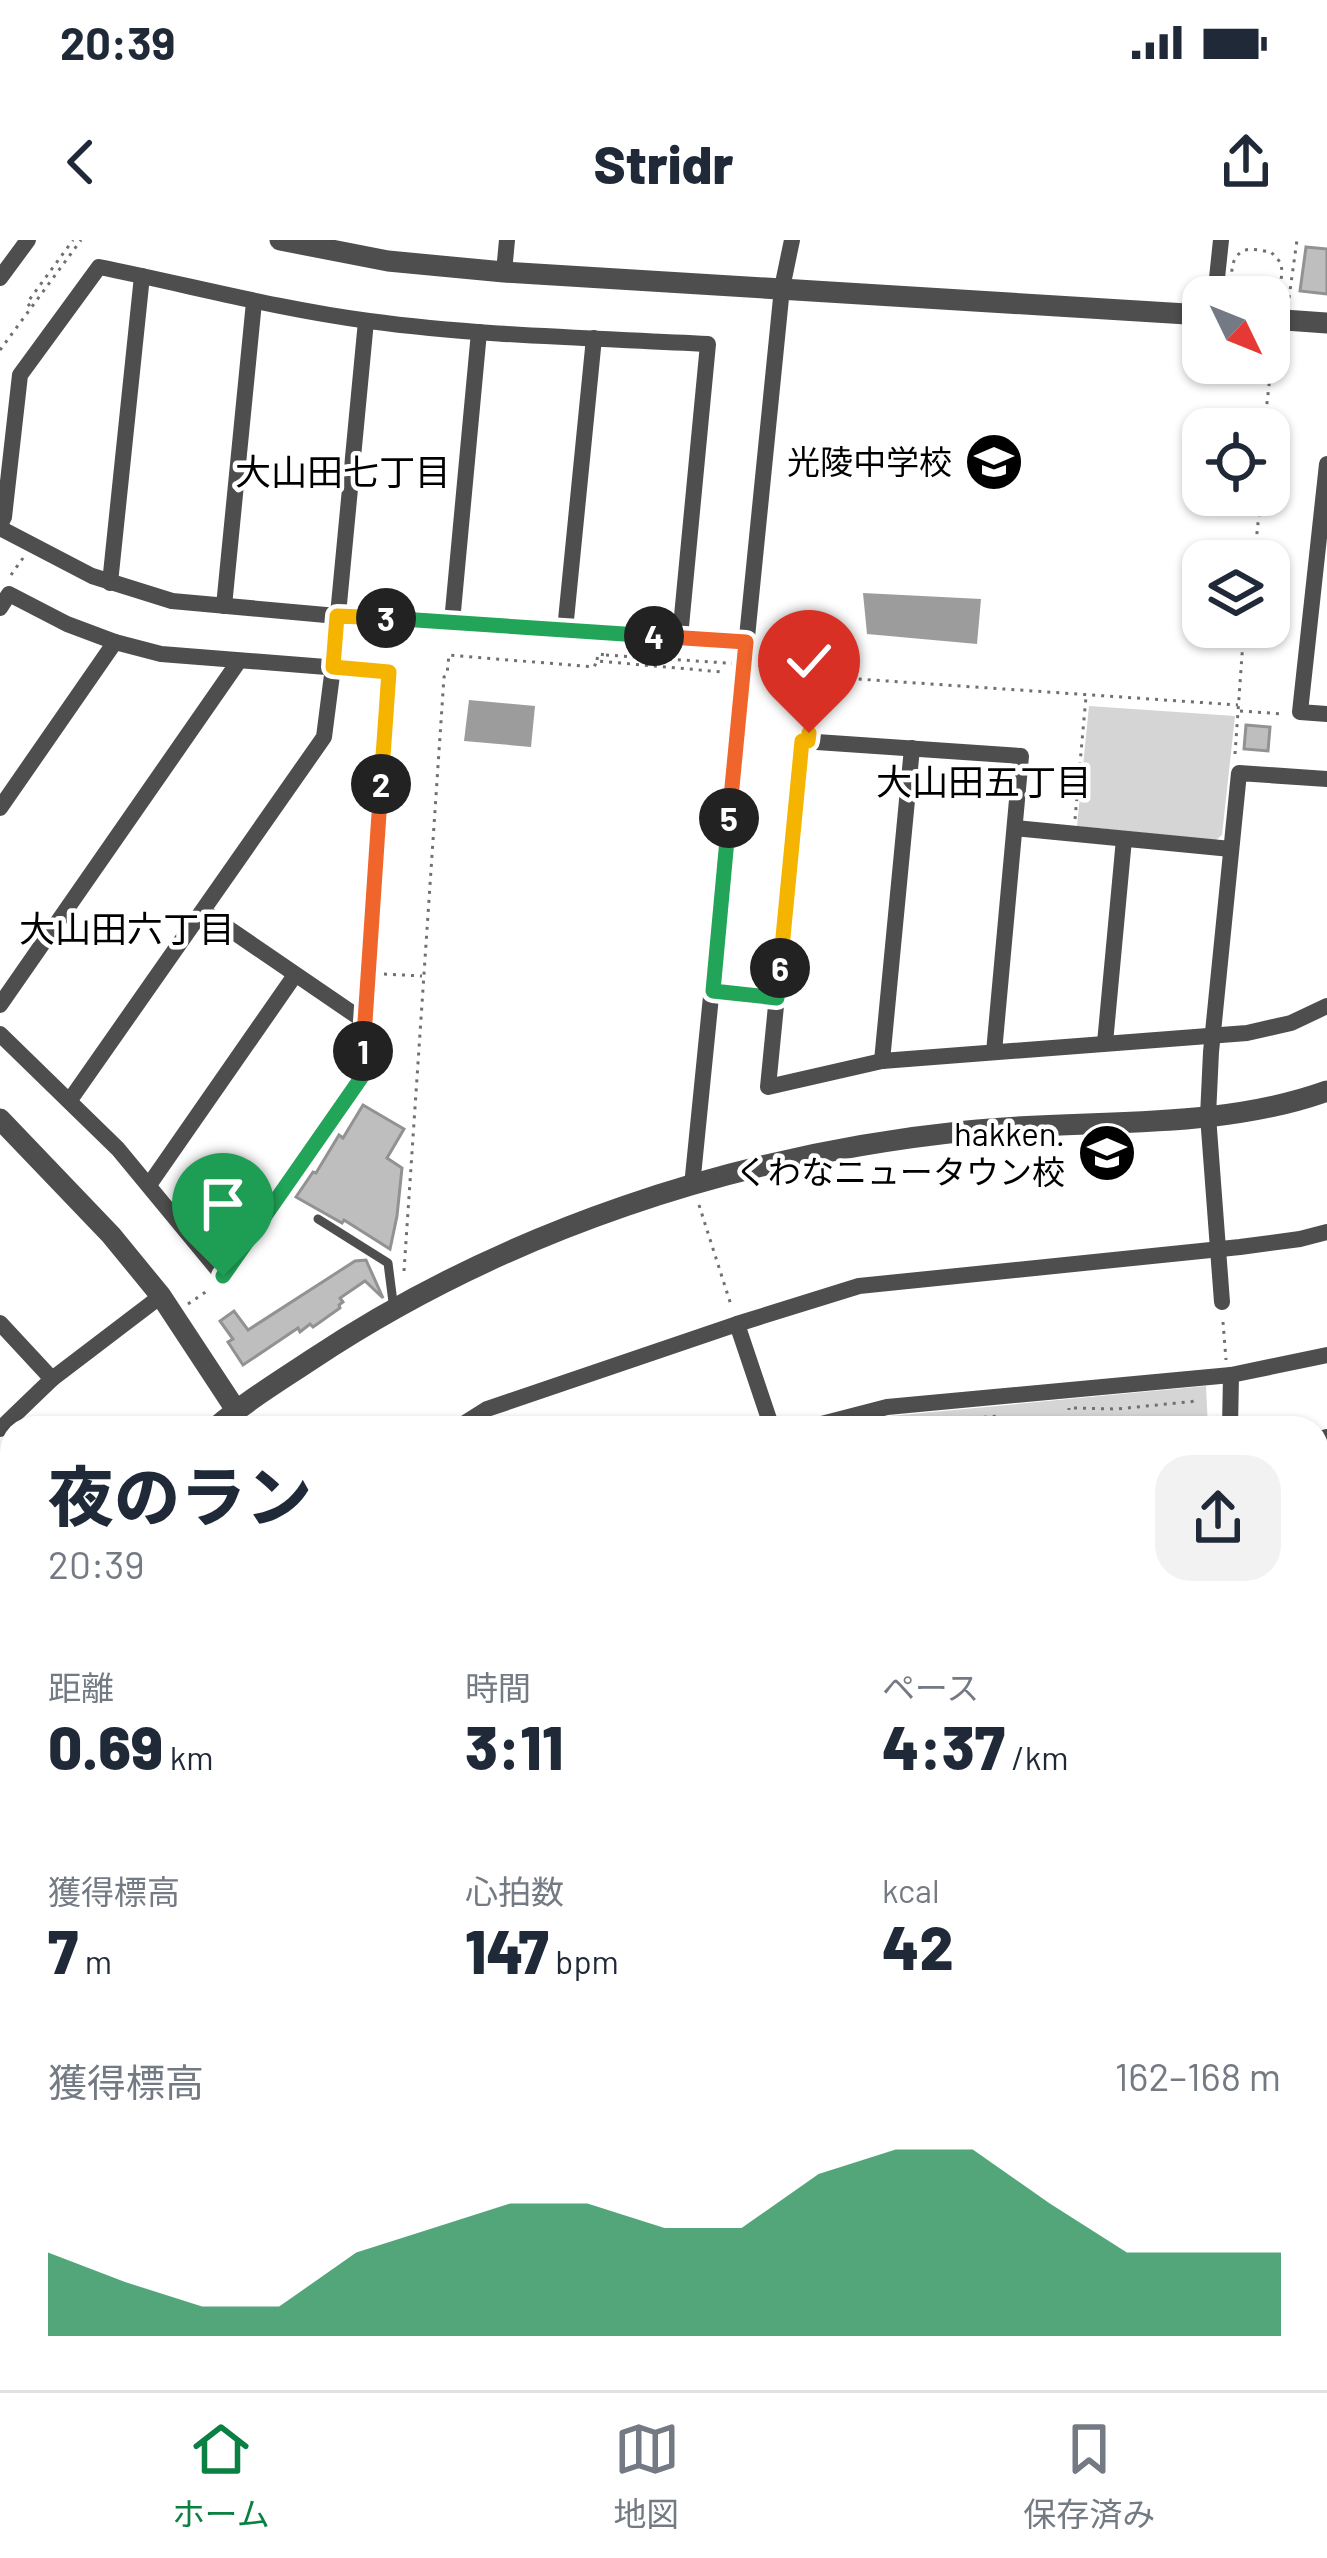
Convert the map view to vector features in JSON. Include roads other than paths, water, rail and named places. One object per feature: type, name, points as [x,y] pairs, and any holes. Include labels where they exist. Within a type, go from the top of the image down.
[{"type":"street","points":[[0,278],[28,240]]},
{"type":"street","points":[[280,240],[388,261],[504,272],[1182,314]]},
{"type":"street","points":[[504,272],[507,240]]},
{"type":"street","points":[[692,1186],[782,288],[792,240]]},
{"type":"street","points":[[1217,276],[1221,240]]},
{"type":"street","points":[[680,638],[708,344],[366,321],[99,267],[20,374],[0,527],[110,583],[154,598],[224,606],[337,616],[452,622],[680,638],[746,642]]},
{"type":"street","points":[[110,583],[142,276]]},
{"type":"street","points":[[224,606],[254,302]]},
{"type":"street","points":[[70,1100],[324,737],[366,321]]},
{"type":"street","points":[[1290,321],[1327,323]]},
{"type":"street","points":[[452,622],[479,332]]},
{"type":"street","points":[[565,630],[593,338]]},
{"type":"street","points":[[1327,464],[1300,712],[1327,714]]},
{"type":"street","points":[[0,608],[9,594],[67,624],[161,654],[389,672],[361,1078],[223,1276],[149,1185],[0,1034]]},
{"type":"street","points":[[0,808],[115,642]]},
{"type":"street","points":[[0,1005],[239,661]]},
{"type":"street","points":[[994,1052],[1022,756],[802,741],[768,1087],[882,1061],[1213,1037],[1269,1029],[1327,1006]]},
{"type":"street","points":[[882,1061],[912,748]]},
{"type":"street","points":[[1222,1302],[1208,1116],[1239,773],[1327,779]]},
{"type":"street","points":[[1015,828],[1231,849]]},
{"type":"street","points":[[1105,1043],[1124,839]]},
{"type":"street","points":[[202,911],[364,1021]]},
{"type":"street","points":[[149,1185],[295,976]]},
{"type":"street","points":[[713,991],[777,998]]},
{"type":"street","points":[[246,1416],[394,1310],[558,1231],[692,1186],[888,1141],[970,1130],[1208,1116],[1272,1107],[1327,1090]]},
{"type":"street","points":[[0,1119],[80,1199],[161,1296],[240,1416]]},
{"type":"street","points":[[476,1416],[859,1286],[1218,1249],[1327,1232]]},
{"type":"street","points":[[14,1416],[52,1379],[161,1296]]},
{"type":"street","points":[[0,1323],[52,1379]]},
{"type":"street","points":[[737,1324],[768,1416]]},
{"type":"street","points":[[852,1416],[887,1407],[1229,1375],[1327,1355]]},
{"type":"street","points":[[1229,1375],[1230,1416]]},
{"type":"lane","points":[[318,1219],[388,1263],[394,1310]]},
{"type":"place","name":"光陵中学校","points":[[994,462]]},
{"type":"place","name":"hakken. くわなニュータウン校","points":[[1107,1153]]},
{"type":"district","name":"大山田七丁目","points":[[343,472]]},
{"type":"district","name":"大山田五丁目","points":[[984,782]]},
{"type":"district","name":"大山田六丁目","points":[[127,929]]}]
